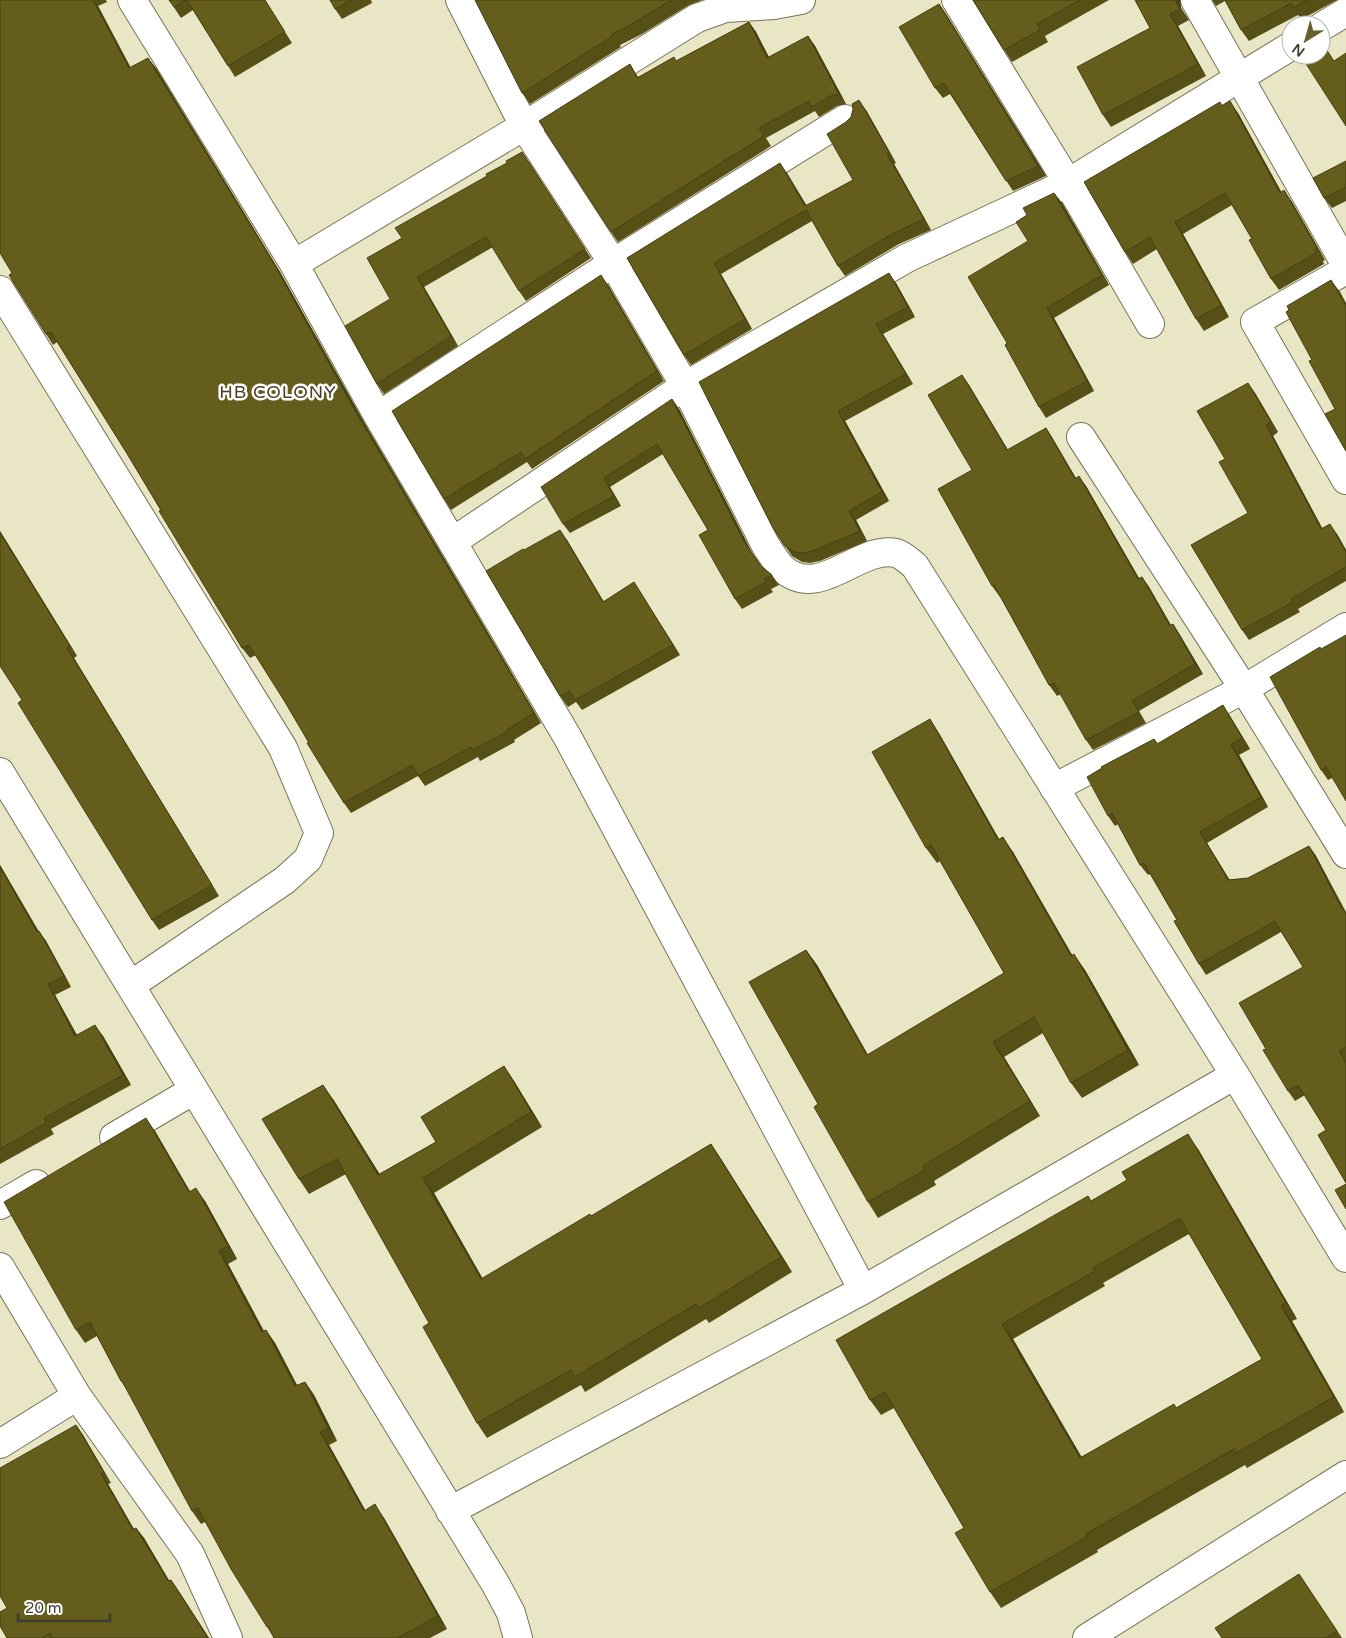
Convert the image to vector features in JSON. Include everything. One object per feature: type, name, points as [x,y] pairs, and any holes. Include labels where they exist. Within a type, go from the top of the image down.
[{"type":"street","points":[[132,0],[294,264],[378,416],[568,738],[863,1290]]},
{"type":"street","points":[[294,264],[524,126],[697,18],[725,8],[774,5],[802,0]]},
{"type":"street","points":[[956,0],[1068,183],[1150,324]]},
{"type":"street","points":[[1195,0],[1346,265]]},
{"type":"street","points":[[463,1],[524,126],[613,263],[685,386],[766,546],[782,568],[800,579],[820,578],[880,552],[898,554],[916,566],[1346,1258]]},
{"type":"street","points":[[1331,21],[1346,12]]},
{"type":"street","points":[[452,542],[685,386],[907,258],[1068,183],[1281,52]]},
{"type":"street","points":[[378,416],[613,263],[845,119]]},
{"type":"street","points":[[1346,270],[1255,322],[1346,480]]},
{"type":"street","points":[[0,290],[283,748],[319,833],[308,859],[285,880],[131,986]]},
{"type":"street","points":[[1081,437],[1244,689],[1346,854]]},
{"type":"street","points":[[1054,788],[1244,689],[1346,627]]},
{"type":"street","points":[[0,772],[495,1583],[511,1613],[518,1638]]},
{"type":"street","points":[[450,1511],[863,1290],[1234,1075]]},
{"type":"street","points":[[93,1150],[194,1090]]},
{"type":"street","points":[[0,1205],[59,1170]]},
{"type":"street","points":[[0,1267],[76,1396],[190,1554],[228,1638]]},
{"type":"street","points":[[0,1444],[76,1396]]},
{"type":"street","points":[[1086,1638],[1346,1476]]},
{"type":"building","points":[[0,0],[93,0],[129,68],[148,58],[273,262],[357,414],[534,713],[508,731],[473,750],[471,747],[418,776],[412,765],[344,803],[249,645],[242,648],[159,511],[161,510],[126,452],[51,332],[46,334],[9,275],[12,273],[0,253]]},
{"type":"building","points":[[169,0],[186,0],[174,7]]},
{"type":"building","points":[[187,0],[265,0],[285,32],[228,66]]},
{"type":"building","points":[[330,0],[351,0],[335,9]]},
{"type":"building","points":[[475,0],[671,0],[612,34],[613,36],[522,93]]},
{"type":"building","points":[[973,0],[1080,0],[1037,24],[1040,30],[1004,50]]},
{"type":"building","points":[[1135,0],[1175,0],[1180,9],[1170,14],[1198,64],[1103,115],[1077,67],[1150,28]]},
{"type":"building","points":[[1225,0],[1307,0],[1293,8],[1291,3],[1241,30]]},
{"type":"building","points":[[939,4],[1038,166],[1006,181],[944,83],[935,88],[899,27]]},
{"type":"building","points":[[749,22],[767,58],[808,36],[839,94],[830,96],[812,107],[809,101],[759,128],[764,136],[611,232],[539,121],[630,64],[637,78],[674,57],[676,61]]},
{"type":"building","points":[[1346,53],[1346,126],[1307,65],[1331,65],[1331,56],[1334,61]]},
{"type":"building","points":[[859,100],[924,219],[892,234],[838,266],[806,210],[714,263],[745,319],[684,355],[627,258],[780,163],[805,206],[853,180],[827,134],[851,117],[852,104]]},
{"type":"building","points":[[1230,101],[1280,193],[1284,190],[1317,248],[1315,250],[1316,253],[1271,279],[1249,240],[1252,239],[1225,193],[1175,222],[1221,305],[1196,319],[1150,237],[1125,252],[1084,182],[1220,102],[1222,106]]},
{"type":"building","points":[[522,152],[585,249],[519,291],[486,237],[417,277],[451,336],[377,384],[345,326],[390,299],[367,258],[402,238],[395,228],[487,176],[486,174],[507,163],[506,161]]},
{"type":"building","points":[[1346,161],[1346,187],[1324,198],[1313,178]]},
{"type":"building","points":[[1054,193],[1102,275],[1047,308],[1087,381],[1039,407],[1005,345],[1007,343],[968,277],[1028,241],[1016,222],[1027,215],[1023,208]]},
{"type":"building","points":[[889,273],[908,307],[876,324],[906,374],[838,411],[882,492],[849,511],[860,531],[813,551],[795,552],[785,546],[773,528],[699,382]]},
{"type":"building","points":[[601,275],[657,371],[525,459],[521,452],[444,499],[392,411]]},
{"type":"building","points":[[1331,280],[1346,306],[1346,451],[1325,414],[1335,409],[1309,361],[1312,360],[1286,312],[1289,310],[1287,306]]},
{"type":"building","points":[[962,375],[1007,450],[1046,428],[1075,479],[1079,476],[1138,579],[1142,577],[1170,626],[1173,624],[1195,664],[1132,701],[1139,712],[1086,740],[1054,683],[1049,685],[938,489],[972,470],[928,395]]},
{"type":"building","points":[[1248,383],[1271,422],[1266,425],[1321,529],[1330,524],[1346,552],[1346,567],[1291,599],[1293,602],[1242,630],[1191,545],[1248,513],[1219,462],[1225,459],[1197,411]]},
{"type":"building","points":[[672,399],[745,543],[761,566],[772,575],[764,579],[766,582],[735,599],[699,535],[708,530],[657,444],[604,478],[614,496],[563,524],[541,487]]},
{"type":"building","points":[[560,530],[603,602],[634,582],[673,645],[575,700],[570,691],[560,696],[486,571]]},
{"type":"building","points":[[0,533],[70,646],[67,648],[212,885],[152,920],[18,703],[22,700],[0,666]]},
{"type":"building","points":[[1346,635],[1346,801],[1326,767],[1321,770],[1270,677],[1320,647],[1321,649]]},
{"type":"building","points":[[1223,705],[1242,738],[1231,745],[1261,797],[1200,832],[1228,880],[1248,878],[1309,846],[1346,914],[1346,1047],[1339,1051],[1346,1063],[1346,1183],[1318,1135],[1326,1130],[1298,1085],[1288,1091],[1263,1050],[1266,1049],[1239,1003],[1303,967],[1275,921],[1199,964],[1174,921],[1177,920],[1144,863],[1140,865],[1112,813],[1108,816],[1087,777],[1101,767],[1154,739],[1157,744]]},
{"type":"building","points":[[930,719],[998,840],[1003,837],[1071,956],[1074,954],[1128,1050],[1071,1083],[1034,1017],[993,1042],[1030,1101],[923,1166],[925,1170],[868,1202],[814,1107],[818,1104],[749,982],[806,950],[867,1055],[1004,973],[931,845],[926,848],[872,752]]},
{"type":"building","points":[[0,867],[64,976],[48,984],[75,1036],[95,1025],[123,1075],[44,1118],[46,1123],[0,1149]]},
{"type":"building","points":[[504,1066],[531,1112],[423,1178],[481,1279],[711,1144],[781,1257],[699,1308],[696,1304],[575,1377],[571,1370],[477,1423],[423,1327],[429,1323],[337,1159],[299,1179],[262,1119],[323,1085],[378,1175],[436,1142],[421,1117]]},
{"type":"building","points":[[146,1118],[189,1192],[196,1188],[228,1246],[219,1251],[262,1332],[266,1330],[295,1386],[305,1382],[328,1428],[320,1432],[364,1511],[375,1504],[438,1616],[397,1638],[274,1638],[231,1569],[198,1508],[192,1511],[90,1322],[76,1330],[4,1202]]},
{"type":"building","points":[[1188,1134],[1286,1303],[1281,1306],[1334,1397],[1236,1453],[1234,1449],[1086,1534],[1087,1537],[990,1592],[955,1533],[964,1528],[885,1392],[870,1400],[836,1340],[1088,1196],[1091,1201],[1127,1180],[1122,1172]],"holes":[[[1180,1218],[1262,1359],[1176,1408],[1174,1404],[1080,1458],[1002,1324],[1095,1271],[1093,1268]]]},
{"type":"building","points":[[1346,1184],[1346,1209],[1335,1190]]},
{"type":"building","points":[[76,1425],[104,1472],[101,1474],[133,1530],[136,1528],[168,1581],[171,1580],[208,1638],[52,1638],[50,1633],[42,1638],[7,1638],[0,1626],[0,1612],[7,1608],[0,1596],[0,1468]]},
{"type":"building","points":[[1299,1574],[1337,1631],[1326,1638],[1222,1638],[1215,1628]]},
{"type":"district","name":"HB COLONY","points":[[278,392]]}]
